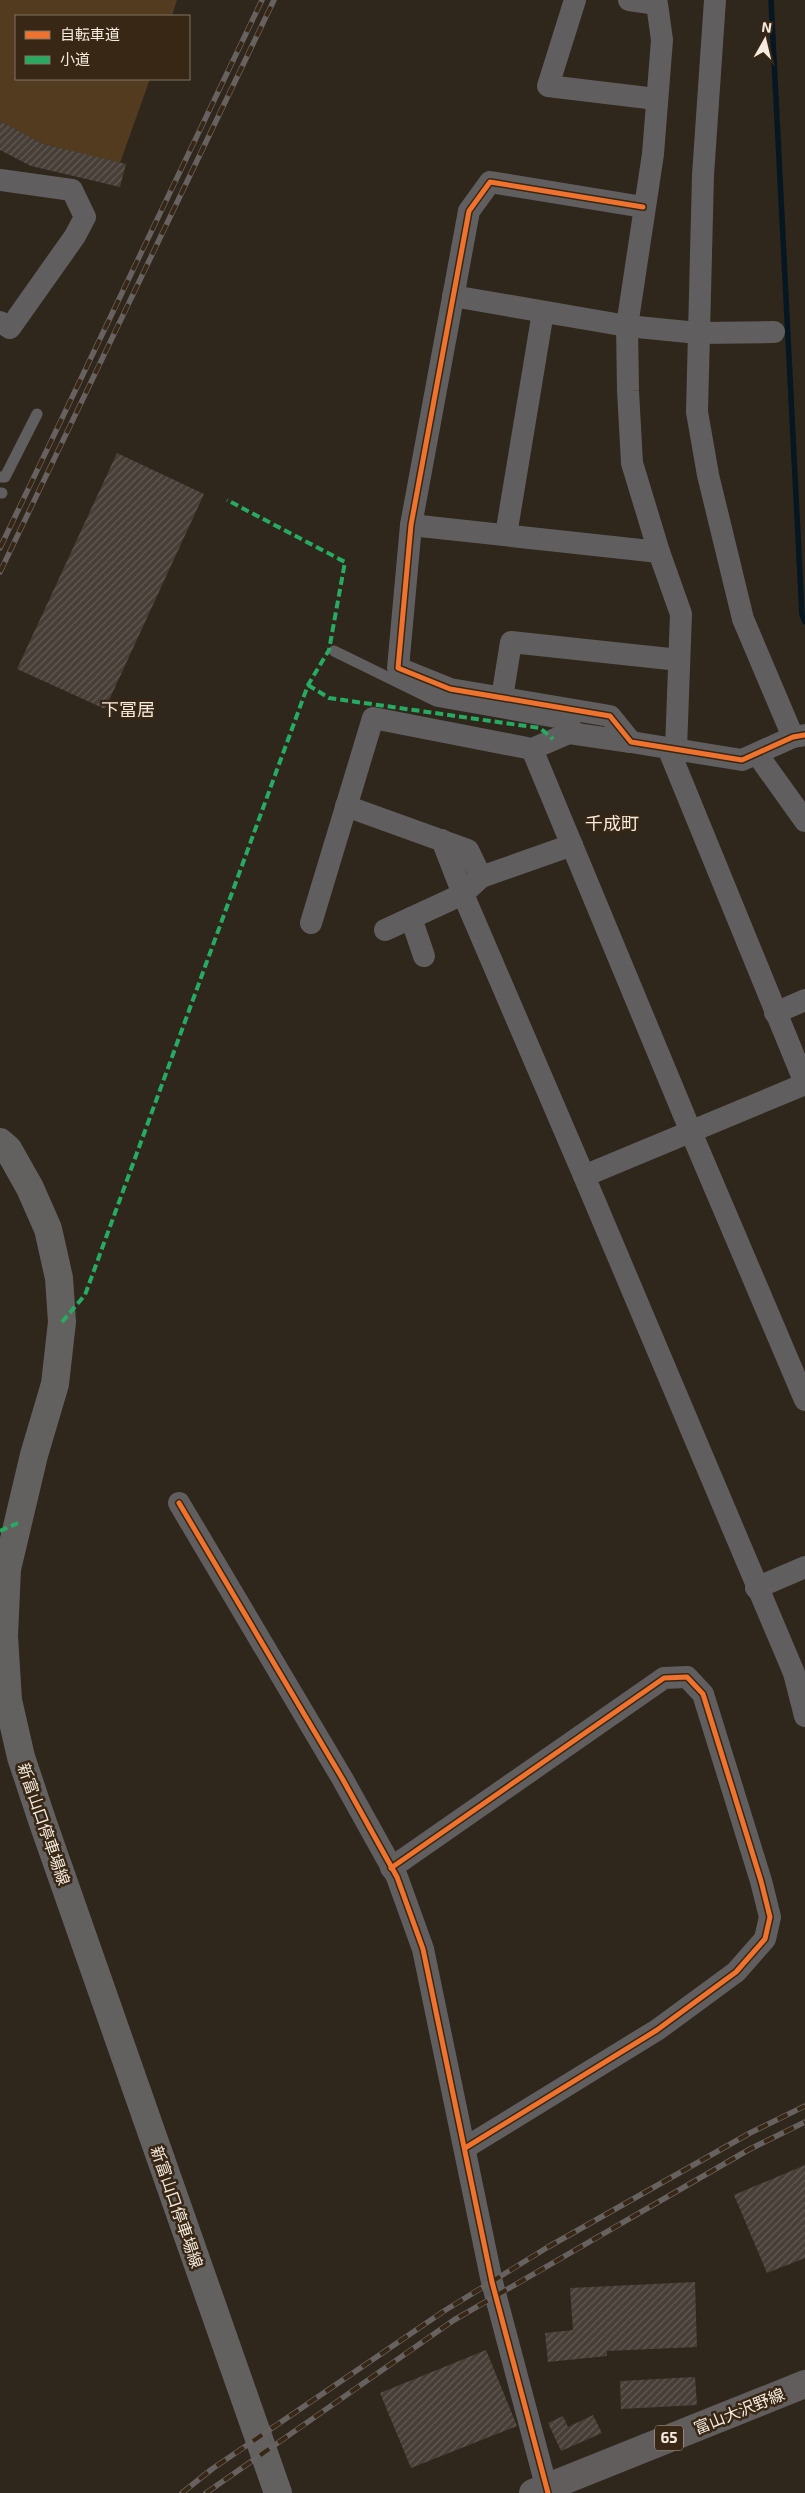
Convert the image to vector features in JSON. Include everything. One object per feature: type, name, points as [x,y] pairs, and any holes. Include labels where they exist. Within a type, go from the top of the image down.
[{"type":"main road","name":"新富山口停車場線","points":[[0,1142],[8,1149],[30,1188],[48,1229],[59,1278],[62,1322],[55,1384],[34,1455],[8,1569],[4,1636],[8,1700],[21,1757],[43,1823],[278,2493]]},
{"type":"main road","name":"富山大沢野線","points":[[543,2491],[805,2384]]},
{"type":"street","points":[[575,0],[548,86],[656,99]]},
{"type":"street","points":[[584,1176],[805,1084],[775,1013],[672,749],[681,614],[659,552],[632,463],[627,326],[643,207],[653,154],[662,40],[657,4],[629,0]]},
{"type":"street","points":[[311,923],[373,718],[532,749],[568,733],[628,738],[672,749],[742,760],[799,736],[743,619],[712,492],[697,412],[704,175],[715,0]]},
{"type":"street","points":[[0,180],[72,190],[85,217],[75,236],[3,331]]},
{"type":"street","points":[[628,738],[610,716],[450,689],[398,668],[411,525],[469,211],[490,182],[643,207]]},
{"type":"street","points":[[453,296],[627,326],[698,333],[774,332]]},
{"type":"street","points":[[506,535],[543,312]]},
{"type":"street","points":[[411,525],[659,552]]},
{"type":"street","points":[[502,698],[511,642],[679,660]]},
{"type":"street","points":[[532,749],[805,1400]]},
{"type":"street","points":[[757,754],[805,821]]},
{"type":"street","points":[[346,806],[468,850],[481,877]]},
{"type":"street","points":[[442,840],[463,894],[584,1176],[756,1588],[794,1673],[805,1716]]},
{"type":"street","points":[[386,930],[463,894],[481,877],[572,845]]},
{"type":"street","points":[[411,918],[424,956]]},
{"type":"street","points":[[775,1013],[805,1000]]},
{"type":"street","points":[[179,1503],[342,1778],[397,1877],[424,1949],[492,2282],[543,2491]]},
{"type":"street","points":[[756,1588],[805,1568]]},
{"type":"street","points":[[391,1868],[664,1678],[688,1677],[703,1694],[761,1881],[770,1917],[765,1940],[736,1972],[657,2030],[466,2148]]},
{"type":"lane","points":[[0,477],[5,477],[37,414]]},
{"type":"lane","points":[[334,651],[436,701],[628,738]]},
{"type":"shaded area","points":[[0,0],[177,0],[172,15],[15,15],[15,80],[150,80],[120,163],[43,144],[0,121]]},
{"type":"building","points":[[0,121],[43,144],[126,164],[120,187],[31,166],[0,150]]},
{"type":"building","points":[[117,453],[204,494],[105,709],[17,669]]},
{"type":"building","points":[[805,2165],[805,2258],[767,2273],[734,2195]]},
{"type":"building","points":[[695,2282],[697,2347],[607,2351],[607,2356],[548,2362],[545,2333],[573,2330],[570,2288]]},
{"type":"building","points":[[486,2350],[517,2426],[411,2468],[380,2393]]},
{"type":"building","points":[[695,2377],[697,2405],[621,2409],[620,2381]]},
{"type":"building","points":[[593,2415],[602,2433],[561,2451],[548,2423],[563,2416],[568,2427]]},
{"type":"waterway","points":[[771,0],[802,615],[805,622]]},
{"type":"railway","points":[[0,548],[262,0]]},
{"type":"railway","points":[[0,572],[274,0]]},
{"type":"railway","points":[[182,2493],[212,2469],[444,2311],[548,2247],[750,2133],[805,2106]]},
{"type":"railway","points":[[206,2493],[454,2320],[750,2149],[805,2122]]},
{"type":"marked path","points":[[62,1322],[85,1295],[308,685],[329,650],[345,562],[227,500]]},
{"type":"marked path","points":[[308,685],[329,698],[540,728],[553,739]]},
{"type":"marked path","points":[[0,1531],[18,1523]]},
{"type":"cycle path","points":[[643,207],[490,182],[469,211],[411,525],[398,668],[450,689],[610,716],[631,742],[742,760],[793,737],[805,735]]},
{"type":"cycle path","points":[[179,1503],[342,1778],[397,1877],[423,1949],[492,2282],[548,2493]]},
{"type":"cycle path","points":[[391,1868],[664,1678],[687,1677],[703,1694],[761,1881],[770,1917],[765,1939],[736,1972],[657,2030],[465,2148]]},
{"type":"district","name":"下冨居","points":[[128,710]]},
{"type":"district","name":"千成町","points":[[612,824]]}]
